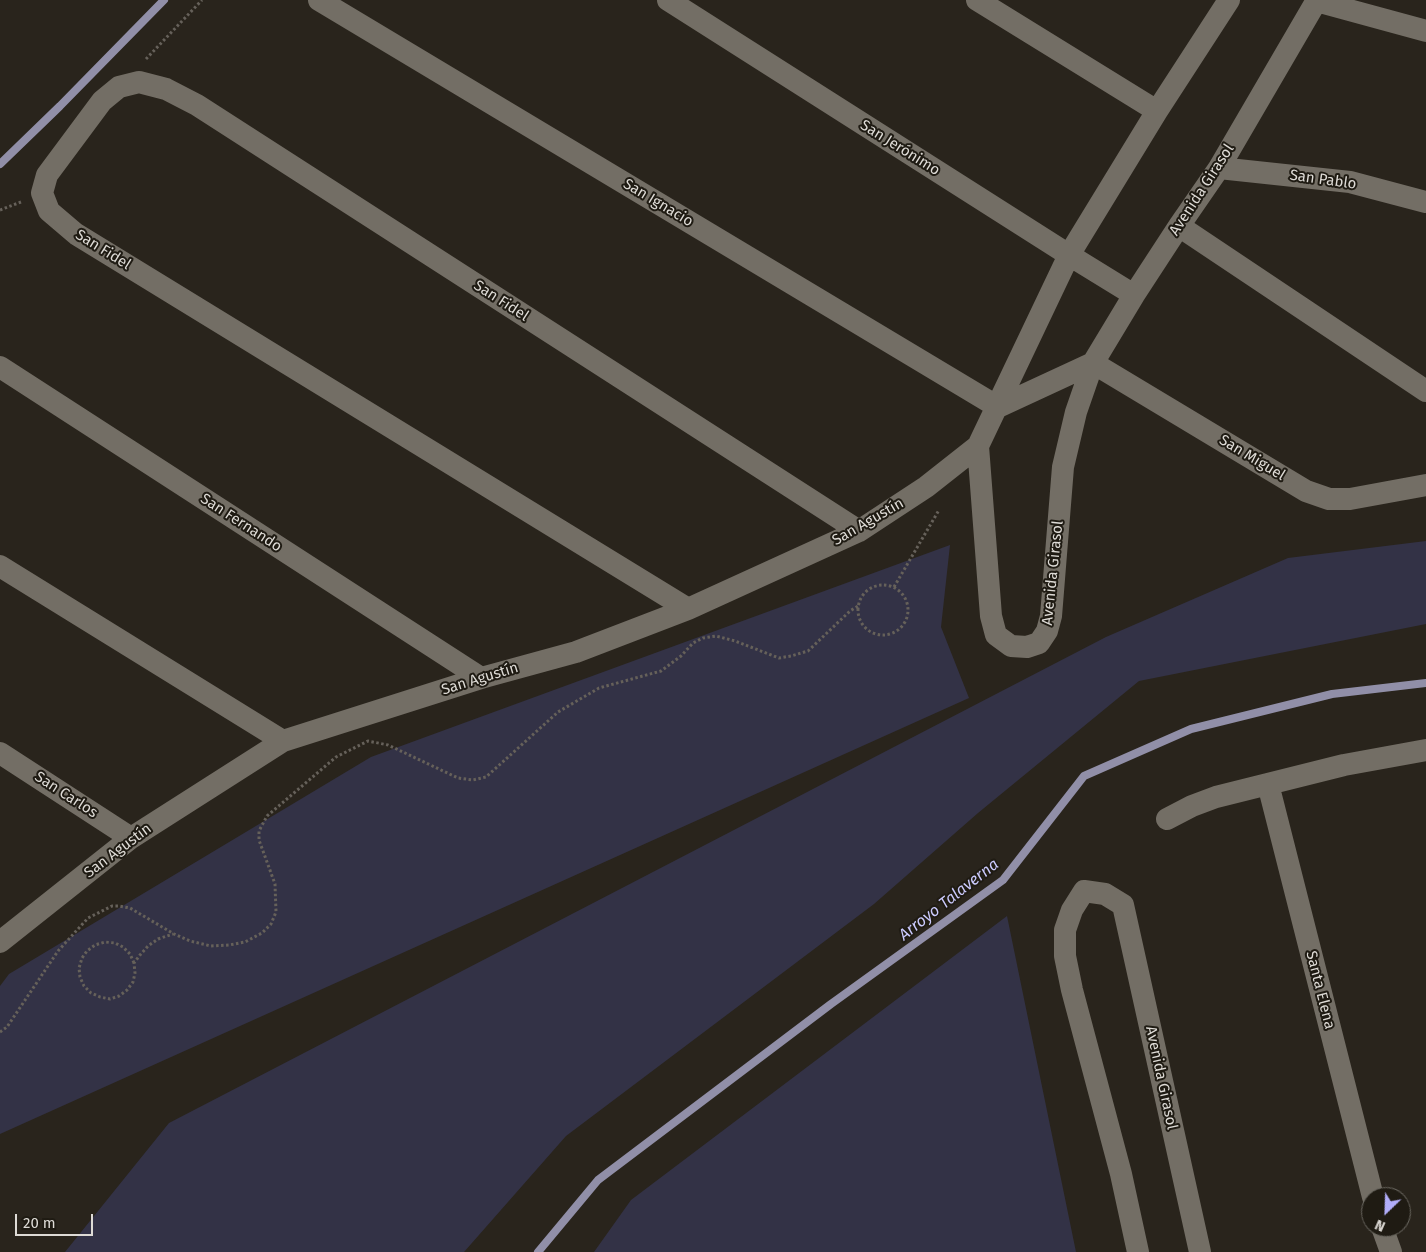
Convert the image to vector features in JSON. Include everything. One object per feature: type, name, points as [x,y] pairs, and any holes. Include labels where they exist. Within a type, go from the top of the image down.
[{"type":"street","name":"San Ignacio","points":[[319,0],[998,407]]},
{"type":"street","name":"San Jerónimo","points":[[668,0],[1068,255],[1134,295]]},
{"type":"street","points":[[977,0],[1157,112]]},
{"type":"street","points":[[978,446],[1068,255],[1229,0]]},
{"type":"street","points":[[1316,0],[1426,31]]},
{"type":"street","name":"Avenida Girasol","points":[[978,446],[991,616],[996,635],[1011,646],[1027,647],[1039,643],[1047,631],[1051,616],[1063,467],[1076,412],[1093,363],[1134,295],[1219,168],[1316,0]]},
{"type":"street","name":"San Fidel","points":[[688,609],[76,234],[49,211],[42,193],[47,175],[102,101],[119,88],[139,82],[166,89],[197,105],[859,531]]},
{"type":"street","name":"San Pablo","points":[[1219,168],[1350,182],[1426,202]]},
{"type":"street","points":[[1179,226],[1426,392]]},
{"type":"street","points":[[998,407],[1093,363]]},
{"type":"street","name":"San Miguel","points":[[1093,363],[1306,491],[1328,499],[1350,499],[1426,485]]},
{"type":"street","name":"San Fernando","points":[[0,367],[481,678]]},
{"type":"street","name":"San Agustín","points":[[0,942],[131,838],[283,741],[481,678],[576,652],[688,609],[859,531],[926,487],[978,446]]},
{"type":"street","points":[[0,566],[283,741]]},
{"type":"street","points":[[1167,819],[1192,806],[1216,797],[1344,765],[1426,750]]},
{"type":"street","name":"San Carlos","points":[[0,753],[131,838]]},
{"type":"street","name":"Santa Elena","points":[[1268,784],[1370,1187]]},
{"type":"street","name":"Avenida Girasol","points":[[1138,1252],[1121,1174],[1072,990],[1065,956],[1065,930],[1072,910],[1084,891],[1105,894],[1123,904],[1200,1252]]},
{"type":"street","points":[[1386,1237],[1391,1252]]},
{"type":"path","points":[[145,61],[202,0]]},
{"type":"path","points":[[894,587],[944,502]]},
{"type":"path","points":[[885,585],[894,587],[907,600],[908,619],[895,633],[886,636],[877,635],[868,631],[862,624],[858,616],[858,606],[861,597],[867,590],[875,586],[885,585]]},
{"type":"path","points":[[0,1032],[7,1027],[58,951],[88,918],[112,906],[130,908],[174,934],[190,941],[211,946],[245,942],[262,933],[271,924],[276,912],[275,884],[259,840],[259,831],[266,816],[336,757],[368,741],[388,745],[458,778],[472,780],[486,777],[558,712],[599,688],[661,671],[681,656],[693,643],[703,638],[716,636],[735,641],[779,658],[791,656],[808,651],[850,611],[858,606]]},
{"type":"path","points":[[134,963],[124,947],[105,942],[87,950],[79,968],[80,977],[84,986],[100,998],[119,996],[127,990],[132,982],[135,973],[134,963],[148,946],[158,939],[174,934]]},
{"type":"shaded area","points":[[1426,541],[1426,624],[1139,681],[978,813],[874,904],[566,1136],[464,1252],[65,1252],[169,1123],[1106,637],[1288,558]]},
{"type":"shaded area","points":[[950,545],[941,627],[969,698],[0,1134],[0,986],[9,974],[371,757]]},
{"type":"shaded area","points":[[1007,916],[1076,1252],[594,1252],[631,1200]]},
{"type":"waterway","points":[[0,164],[164,0]]},
{"type":"waterway","name":"Arroyo Talaverna","points":[[538,1252],[598,1180],[831,1004],[1003,880],[1084,776],[1191,729],[1332,694],[1426,683]]}]
